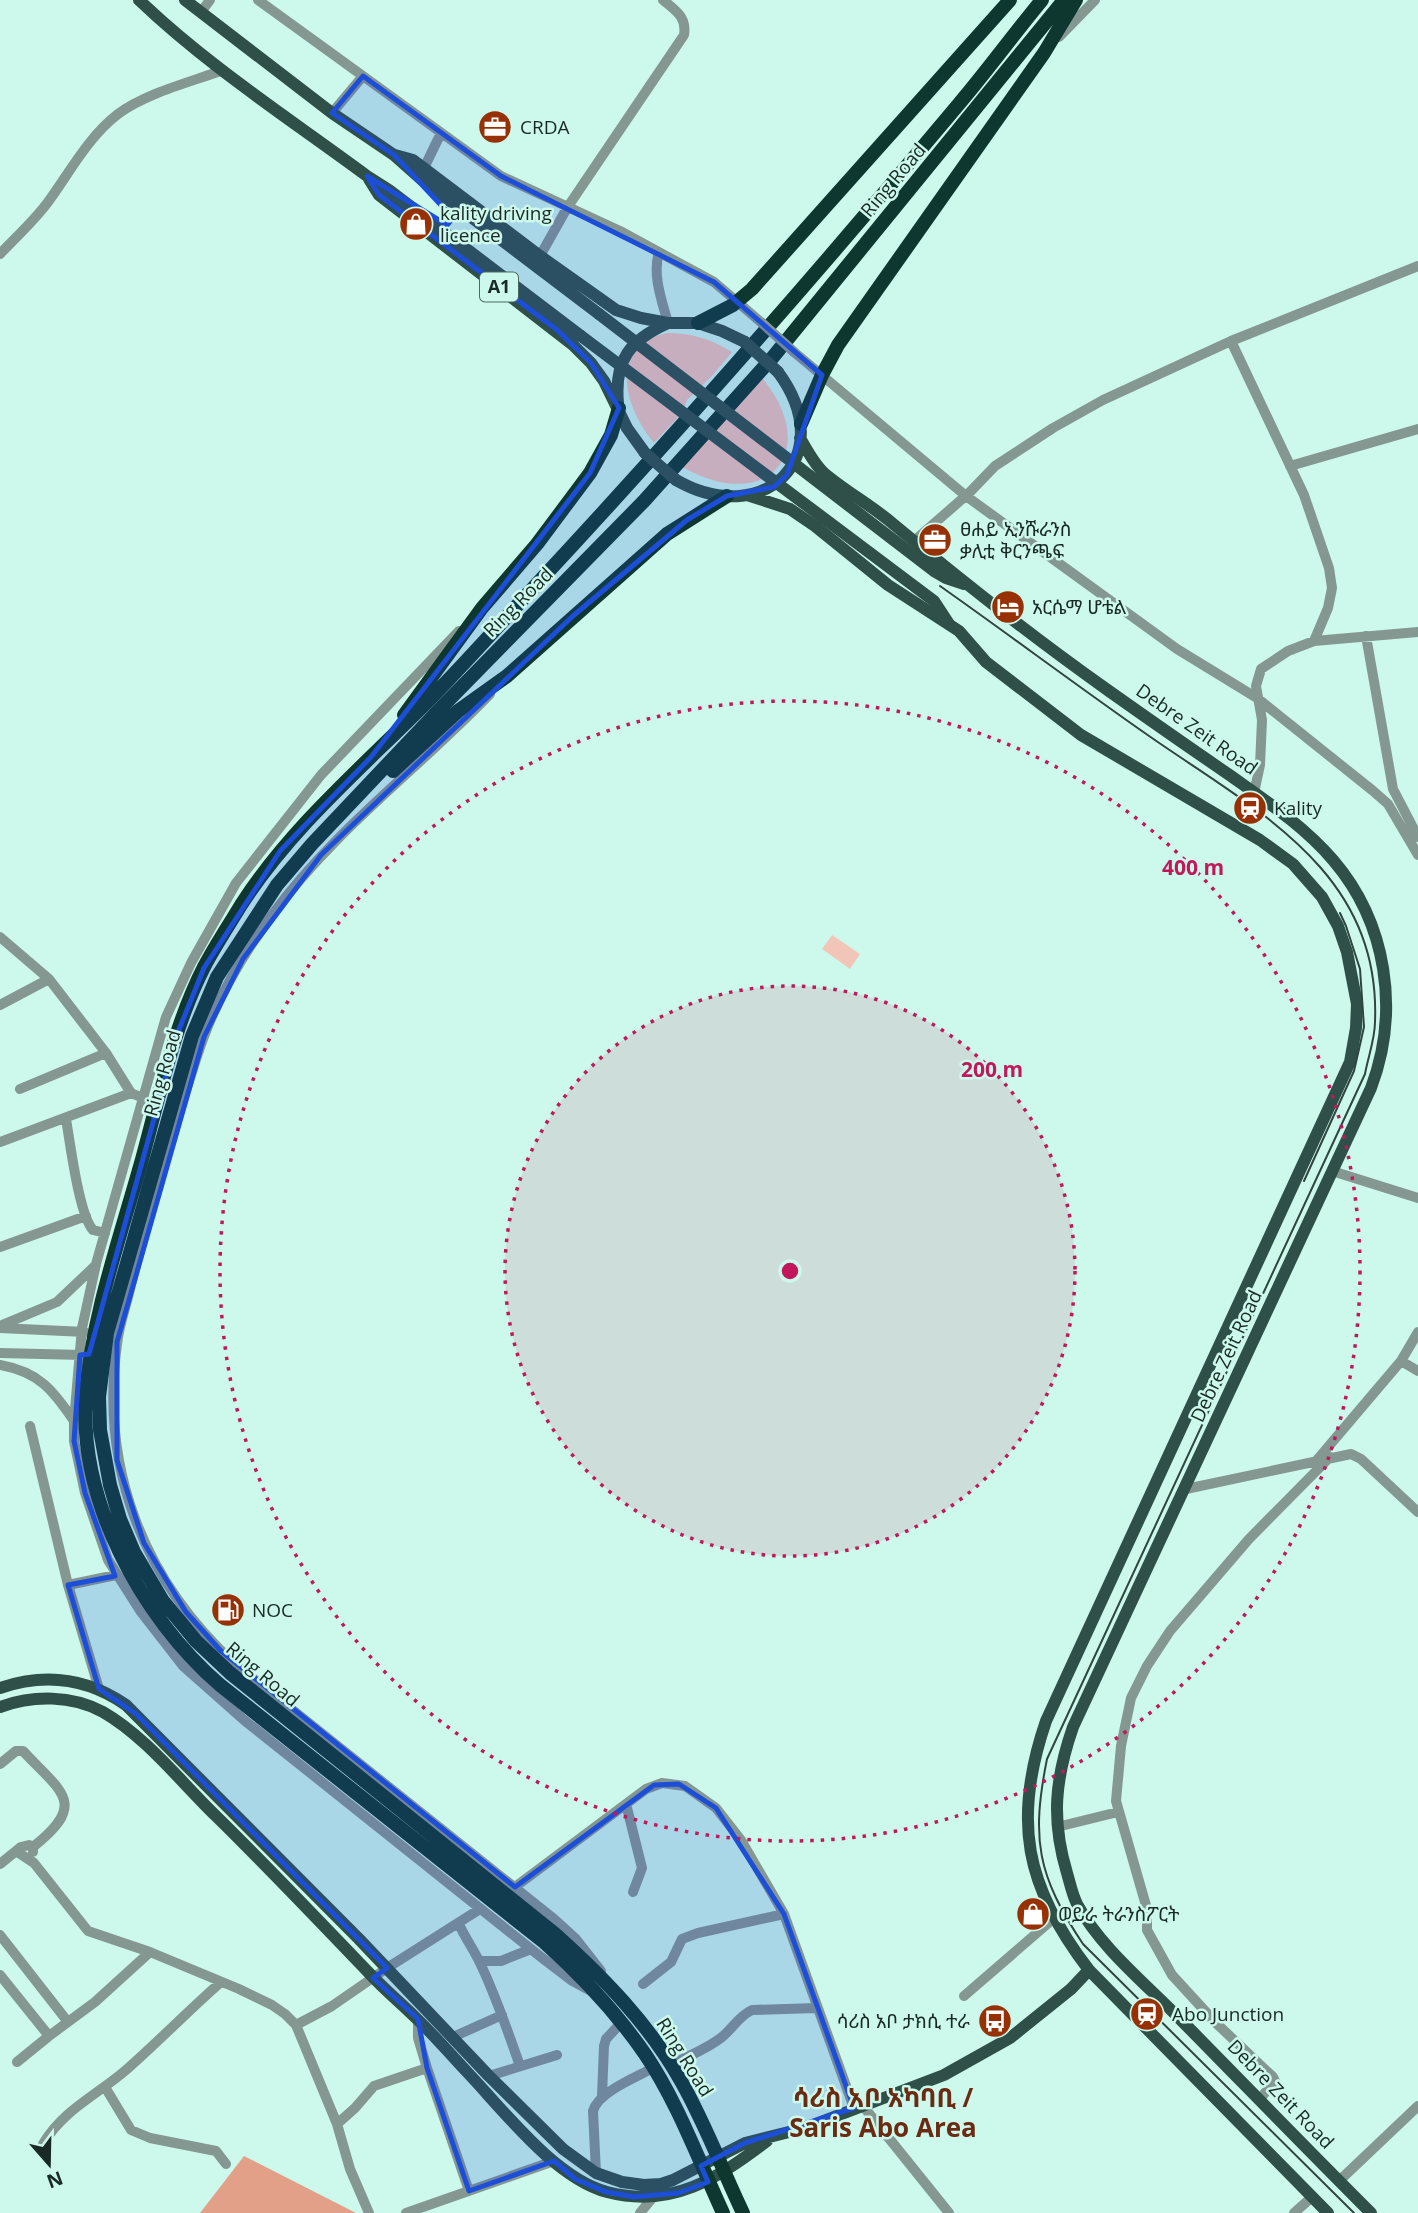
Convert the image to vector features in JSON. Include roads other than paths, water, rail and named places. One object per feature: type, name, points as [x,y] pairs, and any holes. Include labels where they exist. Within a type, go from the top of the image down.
[{"type":"highway","points":[[698,323],[737,302],[752,289],[1010,0]]},
{"type":"highway","name":"Ring Road","points":[[723,2213],[653,2068],[585,1980],[544,1942],[202,1669],[158,1618],[122,1558],[97,1488],[87,1432],[86,1397],[94,1333],[178,1032],[204,968],[243,901],[280,851],[427,702],[626,488],[765,332],[963,100],[1042,0]]},
{"type":"highway","name":"Ring Road","points":[[94,1333],[192,1036],[217,977],[277,885],[511,635],[644,501],[774,357],[1064,0]]},
{"type":"highway","points":[[801,431],[822,375],[858,315],[1044,53],[1076,0]]},
{"type":"highway","points":[[371,757],[482,608],[537,544],[590,473],[611,435],[618,408]]},
{"type":"highway","points":[[348,807],[368,795],[458,711],[507,676],[667,534],[727,496]]},
{"type":"highway","name":"Ring Road","points":[[92,1355],[99,1397],[100,1430],[110,1485],[120,1519],[153,1586],[178,1621],[221,1666],[555,1934],[606,1981],[650,2033],[671,2065],[705,2127],[743,2213]]},
{"type":"main road","name":"A1","points":[[139,0],[223,70],[367,176],[379,195],[573,345],[592,363],[627,428],[645,453],[676,480],[707,493],[727,496]]},
{"type":"main road","name":"A1","points":[[185,0],[332,113],[394,155],[413,160],[616,310],[668,323],[698,323],[745,342],[778,372],[794,402],[801,431]]},
{"type":"main road","points":[[394,155],[421,179],[934,571],[964,584]]},
{"type":"main road","points":[[367,176],[934,601],[949,624]]},
{"type":"main road","name":"A1","points":[[618,408],[619,371],[626,352],[640,338],[668,323]]},
{"type":"main road","points":[[801,431],[822,471],[914,541],[964,584]]},
{"type":"main road","points":[[727,496],[747,495],[774,487],[787,475],[798,453],[801,431]]},
{"type":"main road","points":[[747,495],[790,509],[888,585],[949,624]]},
{"type":"main road","name":"Debre Zeit Road","points":[[964,584],[1043,644],[1291,820],[1334,861],[1359,897],[1377,935],[1384,965],[1386,1010],[1384,1046],[1371,1088],[1073,1727],[1056,1795],[1061,1852],[1077,1904],[1095,1929],[1120,1958],[1371,2213]]},
{"type":"main road","name":"Debre Zeit Road","points":[[949,624],[959,631],[986,662],[1081,735],[1260,839],[1293,864],[1322,897],[1338,926],[1354,981],[1356,1028],[1350,1062],[1046,1721],[1035,1754],[1028,1792],[1029,1840],[1033,1865],[1053,1919],[1089,1970],[1328,2213]]},
{"type":"main road","points":[[0,1688],[42,1679],[71,1681],[115,1697],[136,1714],[563,2150],[596,2173],[622,2182],[661,2184],[745,2143],[805,2128],[944,2074],[1010,2038],[1071,1989],[1089,1970]]},
{"type":"main road","points":[[0,1707],[23,1700],[58,1699],[101,1711],[127,1729],[248,1848],[373,1978],[418,2019],[554,2161],[575,2179],[620,2195],[654,2196],[679,2193],[708,2182],[770,2138]]},
{"type":"street","points":[[201,12],[209,0]]},
{"type":"street","points":[[258,0],[501,176],[620,231],[714,282],[966,496],[1177,649],[1257,698],[1388,804],[1418,855]]},
{"type":"street","points":[[540,256],[567,208],[684,35],[681,15],[663,0]]},
{"type":"street","points":[[1044,53],[1095,0]]},
{"type":"street","points":[[0,254],[47,204],[86,147],[120,112],[138,102],[223,70]]},
{"type":"street","points":[[332,113],[363,76]]},
{"type":"street","points":[[424,168],[441,133]]},
{"type":"street","points":[[659,252],[656,262],[657,278],[668,323]]},
{"type":"street","points":[[914,541],[966,496],[995,466],[1053,428],[1103,400],[1231,341],[1418,266]]},
{"type":"street","points":[[1231,341],[1314,520],[1329,568],[1332,588],[1328,608],[1314,641]]},
{"type":"street","points":[[1290,466],[1418,429]]},
{"type":"street","points":[[482,608],[321,775],[236,883],[191,964],[166,1017],[96,1264],[92,1355],[74,1421],[74,1441],[85,1493],[101,1542],[116,1575],[164,1643],[203,1686],[531,1950],[571,1980],[595,1992]]},
{"type":"street","points":[[1254,793],[1260,765],[1262,720],[1256,686],[1261,669],[1288,651],[1314,641],[1418,632]]},
{"type":"street","points":[[1366,636],[1393,789],[1418,837]]},
{"type":"street","points":[[507,676],[446,738],[312,864],[243,958],[224,992],[204,1037],[149,1216],[117,1342],[113,1420],[117,1460],[127,1500],[144,1543],[170,1589],[201,1629],[235,1664],[515,1887],[576,1939],[606,1981]]},
{"type":"street","points":[[1388,804],[1393,789]]},
{"type":"street","points":[[0,937],[50,979],[106,1053],[131,1093],[142,1098]]},
{"type":"street","points":[[0,1005],[50,979]]},
{"type":"street","points":[[20,1088],[106,1053]]},
{"type":"street","points":[[0,1142],[131,1093]]},
{"type":"street","points":[[66,1119],[86,1216],[93,1230],[105,1233]]},
{"type":"street","points":[[1332,1171],[1418,1198]]},
{"type":"street","points":[[0,1247],[86,1216]]},
{"type":"street","points":[[0,1327],[57,1302],[96,1264]]},
{"type":"street","points":[[0,1327],[94,1333]]},
{"type":"street","points":[[1317,1460],[1401,1361],[1418,1332]]},
{"type":"street","points":[[0,1353],[92,1355]]},
{"type":"street","points":[[1401,1361],[1418,1371]]},
{"type":"street","points":[[0,1365],[23,1370],[44,1383],[74,1421]]},
{"type":"street","points":[[30,1426],[68,1585],[99,1689]]},
{"type":"street","points":[[1186,1489],[1351,1454],[1361,1459],[1418,1513]]},
{"type":"street","points":[[1259,2099],[1274,2085],[1273,2077],[1182,1987],[1152,1943],[1145,1925],[1147,1909],[1118,1812],[1116,1788],[1129,1706],[1154,1655],[1170,1630],[1217,1575],[1330,1457]]},
{"type":"street","points":[[68,1585],[116,1575]]},
{"type":"street","points":[[0,1764],[16,1751],[23,1751],[64,1797],[65,1804],[62,1821],[33,1847],[25,1846],[0,1864]]},
{"type":"street","points":[[515,1887],[646,1789],[662,1783],[679,1784],[701,1796],[730,1824],[784,1914],[816,2008],[858,2107],[946,2212]]},
{"type":"street","points":[[626,1804],[642,1868],[633,1892]]},
{"type":"street","points":[[1057,1827],[1118,1812]]},
{"type":"street","points":[[33,1847],[34,1863]]},
{"type":"street","points":[[16,1851],[34,1863],[88,1931],[150,1952],[272,2005],[296,2025],[337,2124],[369,2213]]},
{"type":"street","points":[[296,2025],[332,2006],[480,1909]]},
{"type":"street","points":[[643,1984],[671,1962],[682,1939],[784,1914]]},
{"type":"street","points":[[964,1996],[1053,1919]]},
{"type":"street","points":[[459,1924],[480,1961],[520,2067]]},
{"type":"street","points":[[0,1935],[68,2022]]},
{"type":"street","points":[[480,1961],[501,1961],[531,1950]]},
{"type":"street","points":[[17,2062],[106,1993],[150,1952]]},
{"type":"street","points":[[0,1975],[49,2036]]},
{"type":"street","points":[[43,2144],[53,2126],[105,2087],[221,1982]]},
{"type":"street","points":[[671,2065],[709,2046],[752,2010],[816,2008]]},
{"type":"street","points":[[453,2038],[502,2015]]},
{"type":"street","points":[[418,2019],[418,2038],[469,2190]]},
{"type":"street","points":[[602,2096],[604,2046],[606,2039],[621,2024]]},
{"type":"street","points":[[489,2076],[557,2055]]},
{"type":"street","points":[[337,2124],[374,2086],[427,2068]]},
{"type":"street","points":[[596,2173],[595,2104],[602,2096],[653,2068]]},
{"type":"street","points":[[105,2087],[131,2130],[150,2138],[216,2151],[226,2164]]},
{"type":"street","points":[[1339,2181],[1418,2106]]},
{"type":"street","points":[[406,2213],[554,2161]]},
{"type":"street","points":[[640,2213],[654,2196]]},
{"type":"street","points":[[1294,2213],[1312,2197]]},
{"type":"tram line","points":[[940,586],[1232,792],[1270,820],[1305,851],[1335,885],[1357,925],[1371,970],[1375,1028],[1365,1074],[1047,1759],[1039,1812],[1039,1834],[1047,1876],[1083,1944],[1354,2213]]},
{"type":"tram line","points":[[1304,1181],[1354,1071],[1364,1027],[1360,969],[1340,913]]},
{"type":"place","name":"CRDA","points":[[495,127]]},
{"type":"place","name":"kality driving licence","points":[[416,224]]},
{"type":"place","name":"ፀሐይ ኢንሹራንስ ቃሊቲ ቅርንጫፍ","points":[[935,540]]},
{"type":"place","name":"አርሴማ ሆቴል","points":[[1008,607]]},
{"type":"place","name":"Kality","points":[[1250,808]]},
{"type":"place","name":"NOC","points":[[228,1610]]},
{"type":"place","name":"ወይራ ትራንስፖርት","points":[[1033,1914]]},
{"type":"place","name":"Abo Junction","points":[[1147,2014]]},
{"type":"place","name":"ሳሪስ አቦ ታክሲ ተራ","points":[[995,2021]]},
{"type":"district","name":"ሳሪስ አቦ አካባቢ / Saris Abo Area","points":[[883,2113]]}]
